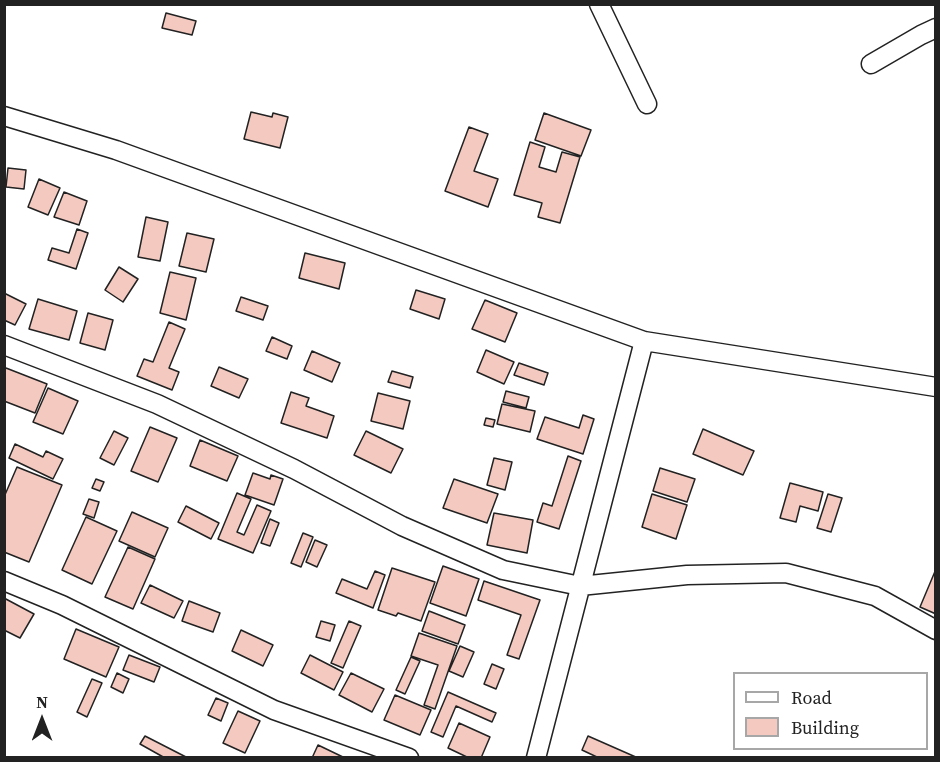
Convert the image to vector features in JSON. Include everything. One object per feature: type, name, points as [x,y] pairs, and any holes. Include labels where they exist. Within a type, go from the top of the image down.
[{"type":"street","points":[[599,4],[647,104]]},
{"type":"street","points":[[871,64],[936,28]]},
{"type":"street","points":[[4,116],[116,150],[644,342],[936,387]]},
{"type":"street","points":[[536,758],[644,342]]},
{"type":"street","points":[[4,345],[157,404],[294,469],[402,526],[503,570],[580,586],[687,575],[786,573],[875,596],[936,630]]},
{"type":"street","points":[[4,581],[62,605],[274,710],[409,758]]},
{"type":"building","points":[[166,13],[196,21],[192,35],[162,28]]},
{"type":"building","points":[[251,112],[272,117],[273,113],[288,117],[280,148],[244,139]]},
{"type":"building","points":[[544,113],[591,130],[581,156],[535,140]]},
{"type":"building","points":[[469,127],[488,134],[474,171],[498,179],[488,207],[445,191]]},
{"type":"building","points":[[530,142],[545,147],[539,167],[556,172],[562,152],[580,157],[560,223],[538,217],[542,203],[514,195]]},
{"type":"building","points":[[8,168],[26,170],[24,189],[6,187]]},
{"type":"building","points":[[39,179],[60,188],[48,215],[28,207]]},
{"type":"building","points":[[64,192],[87,201],[79,225],[54,217]]},
{"type":"building","points":[[146,217],[168,222],[160,261],[138,257]]},
{"type":"building","points":[[77,229],[88,233],[76,269],[48,260],[52,248],[69,253]]},
{"type":"building","points":[[187,233],[214,239],[206,272],[179,266]]},
{"type":"building","points":[[305,253],[345,263],[339,289],[299,278]]},
{"type":"building","points":[[119,267],[138,279],[123,302],[105,290]]},
{"type":"building","points":[[170,272],[196,278],[186,320],[160,313]]},
{"type":"building","points":[[416,290],[445,299],[439,319],[410,309]]},
{"type":"building","points":[[4,293],[26,304],[15,325],[4,320]]},
{"type":"building","points":[[241,297],[268,306],[263,320],[236,311]]},
{"type":"building","points":[[38,299],[77,311],[69,340],[29,329]]},
{"type":"building","points":[[485,300],[517,313],[505,342],[472,329]]},
{"type":"building","points":[[88,313],[113,320],[105,350],[80,343]]},
{"type":"building","points":[[169,322],[185,329],[169,368],[179,372],[172,390],[137,376],[144,359],[153,362]]},
{"type":"building","points":[[272,337],[292,346],[287,359],[266,351]]},
{"type":"building","points":[[486,350],[514,362],[504,384],[477,372]]},
{"type":"building","points":[[312,351],[340,363],[332,382],[304,370]]},
{"type":"building","points":[[519,363],[548,373],[544,385],[514,375]]},
{"type":"building","points":[[219,367],[248,379],[239,398],[211,386]]},
{"type":"building","points":[[6,368],[47,384],[35,413],[4,401]]},
{"type":"building","points":[[392,371],[413,377],[410,388],[388,382]]},
{"type":"building","points":[[48,388],[78,401],[63,434],[33,422]]},
{"type":"building","points":[[506,391],[529,397],[526,408],[503,402]]},
{"type":"building","points":[[291,392],[309,398],[306,406],[334,416],[327,438],[281,423]]},
{"type":"building","points":[[378,393],[410,401],[403,429],[371,421]]},
{"type":"building","points":[[502,404],[535,411],[530,432],[497,424]]},
{"type":"building","points":[[583,415],[594,419],[583,454],[537,439],[545,417],[579,428]]},
{"type":"building","points":[[486,418],[495,420],[493,427],[484,425]]},
{"type":"building","points":[[150,427],[177,438],[158,482],[131,471]]},
{"type":"building","points":[[703,429],[754,451],[743,475],[693,454]]},
{"type":"building","points":[[114,431],[128,438],[114,465],[100,458]]},
{"type":"building","points":[[366,431],[403,449],[391,473],[354,455]]},
{"type":"building","points":[[200,440],[238,456],[227,481],[190,466]]},
{"type":"building","points":[[15,444],[43,457],[46,451],[63,459],[53,479],[9,458]]},
{"type":"building","points":[[568,456],[581,461],[559,529],[537,522],[543,503],[552,506]]},
{"type":"building","points":[[494,458],[512,462],[505,490],[487,485]]},
{"type":"building","points":[[17,467],[62,485],[29,562],[4,552],[4,497]]},
{"type":"building","points":[[660,468],[695,479],[687,502],[653,491]]},
{"type":"building","points":[[253,473],[270,479],[271,475],[283,479],[274,505],[245,495]]},
{"type":"building","points":[[96,479],[104,482],[100,491],[92,488]]},
{"type":"building","points":[[454,479],[498,494],[487,523],[443,508]]},
{"type":"building","points":[[790,483],[823,492],[818,511],[800,506],[796,522],[780,518]]},
{"type":"building","points":[[237,493],[251,499],[237,532],[244,535],[257,505],[271,511],[253,553],[218,539]]},
{"type":"building","points":[[652,494],[687,505],[676,539],[642,527]]},
{"type":"building","points":[[828,494],[842,498],[831,532],[817,528]]},
{"type":"building","points":[[89,499],[99,502],[94,518],[83,514]]},
{"type":"building","points":[[186,506],[219,523],[211,539],[178,522]]},
{"type":"building","points":[[132,512],[168,528],[155,557],[119,541]]},
{"type":"building","points":[[494,513],[533,520],[527,553],[487,545]]},
{"type":"building","points":[[86,517],[117,531],[92,584],[62,570]]},
{"type":"building","points":[[270,519],[279,523],[270,546],[261,543]]},
{"type":"building","points":[[303,533],[313,537],[301,567],[291,563]]},
{"type":"building","points":[[315,540],[327,545],[317,567],[306,562]]},
{"type":"building","points":[[128,547],[155,559],[133,609],[105,597]]},
{"type":"building","points":[[443,566],[479,579],[466,616],[430,603]]},
{"type":"building","points":[[392,568],[435,582],[421,621],[398,613],[396,616],[378,610]]},
{"type":"building","points":[[936,569],[936,614],[920,607]]},
{"type":"building","points":[[375,571],[385,575],[373,608],[336,593],[342,579],[367,589]]},
{"type":"building","points":[[484,581],[540,600],[519,659],[507,655],[521,615],[478,600]]},
{"type":"building","points":[[150,585],[183,601],[174,618],[141,603]]},
{"type":"building","points":[[4,598],[34,614],[20,638],[4,630]]},
{"type":"building","points":[[189,601],[220,613],[213,632],[182,621]]},
{"type":"building","points":[[429,611],[465,625],[458,644],[422,631]]},
{"type":"building","points":[[321,621],[335,625],[330,641],[316,637]]},
{"type":"building","points":[[349,621],[361,626],[343,668],[331,663]]},
{"type":"building","points":[[76,629],[119,647],[106,677],[64,659]]},
{"type":"building","points":[[241,630],[273,645],[263,666],[232,651]]},
{"type":"building","points":[[419,633],[457,646],[435,709],[424,705],[438,665],[411,656]]},
{"type":"building","points":[[460,646],[474,652],[463,677],[449,671]]},
{"type":"building","points":[[129,655],[160,667],[154,682],[123,670]]},
{"type":"building","points":[[310,655],[343,672],[334,690],[301,673]]},
{"type":"building","points":[[411,657],[420,661],[405,694],[396,690]]},
{"type":"building","points":[[492,664],[504,669],[496,689],[484,684]]},
{"type":"building","points":[[117,673],[129,679],[123,693],[111,687]]},
{"type":"building","points":[[351,673],[384,689],[372,712],[339,695]]},
{"type":"building","points":[[92,679],[102,683],[87,717],[77,712]]},
{"type":"building","points":[[448,692],[496,713],[492,722],[456,706],[443,737],[431,732]]},
{"type":"building","points":[[395,695],[431,710],[420,735],[384,720]]},
{"type":"building","points":[[216,698],[228,703],[221,721],[208,715]]},
{"type":"building","points":[[238,711],[260,721],[245,753],[223,743]]},
{"type":"building","points":[[459,723],[490,737],[481,758],[469,758],[448,748]]},
{"type":"building","points":[[145,736],[186,757],[165,758],[140,744]]},
{"type":"building","points":[[588,736],[638,758],[599,758],[582,750]]},
{"type":"building","points":[[318,745],[345,758],[312,758]]}]
